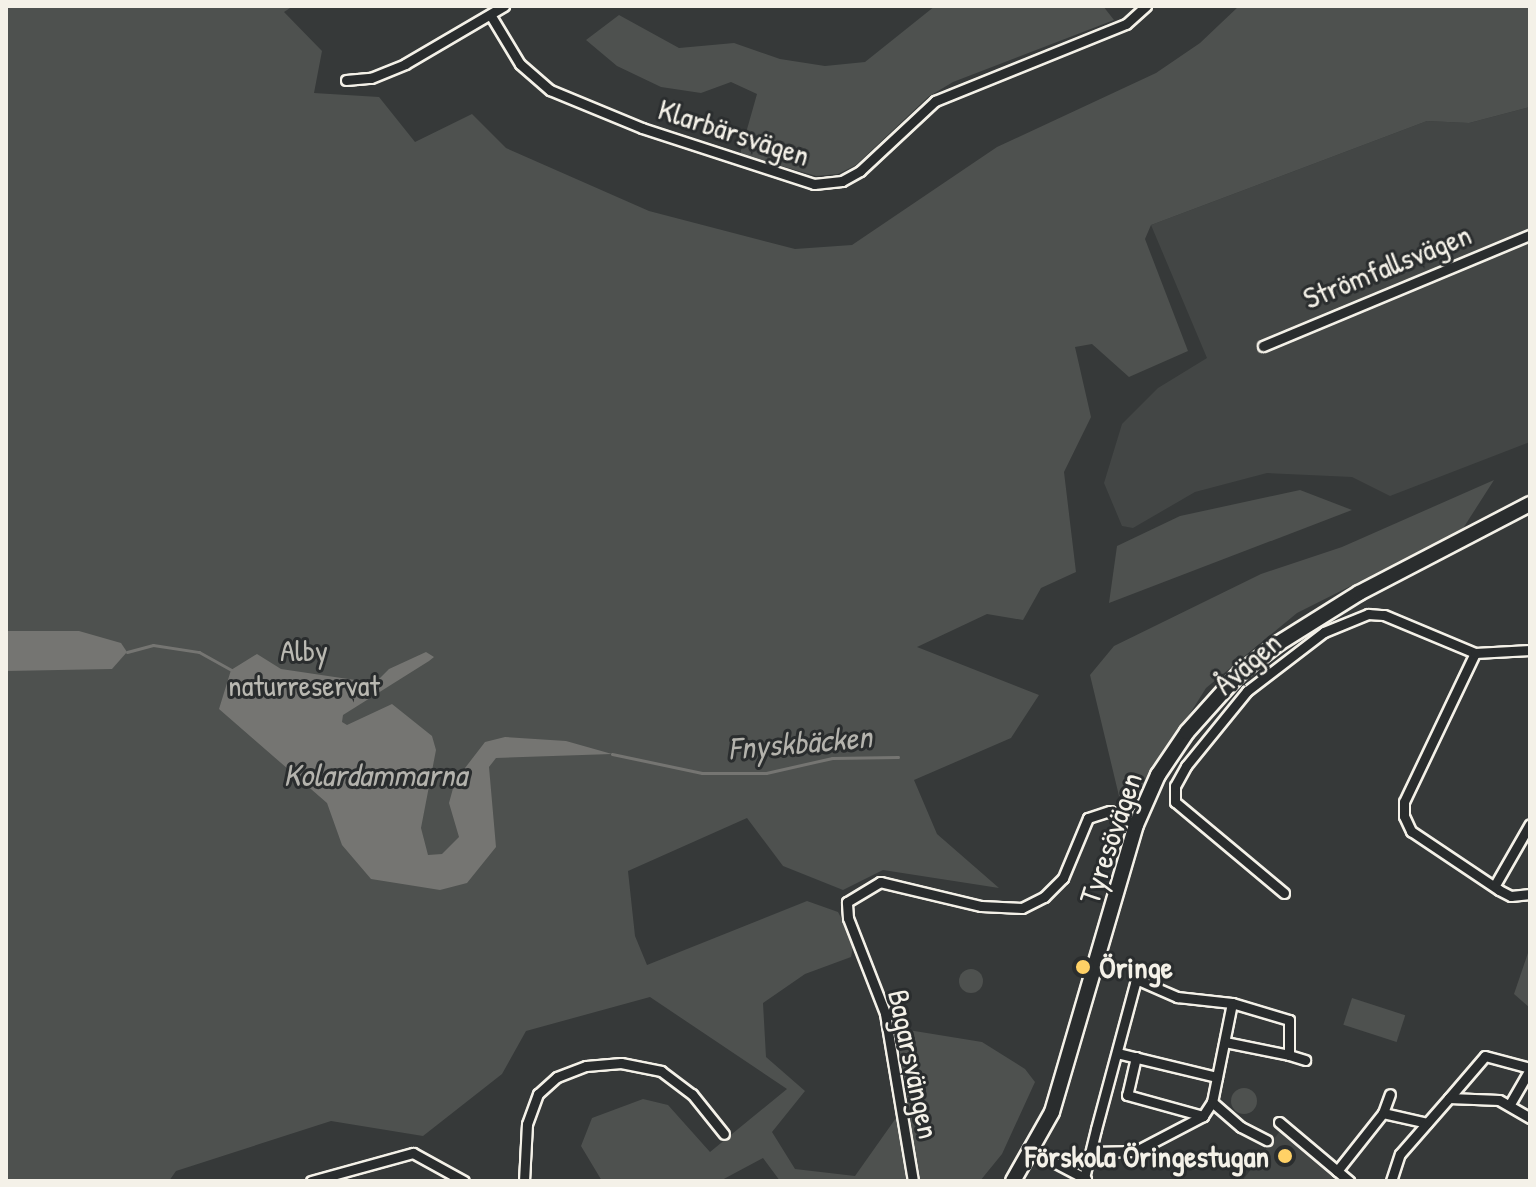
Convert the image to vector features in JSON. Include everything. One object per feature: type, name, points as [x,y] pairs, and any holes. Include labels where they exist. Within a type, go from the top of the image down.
[{"type":"main road","name":"Tyresövägen","points":[[1013,1181],[1033,1151],[1052,1112],[1136,825],[1158,775],[1187,732],[1240,673],[1359,593],[1530,504]]},
{"type":"main road","name":"Tyresövägen","points":[[1451,547],[1530,513]]},
{"type":"street","points":[[346,80],[371,78],[405,64],[504,6]]},
{"type":"street","name":"Klarbärsvägen","points":[[491,16],[520,64],[550,90],[642,128],[814,184],[842,181],[860,171],[935,101],[1126,24],[1146,6]]},
{"type":"street","name":"Strömfallsvägen","points":[[1263,346],[1530,235]]},
{"type":"street","name":"Åvägen","points":[[1284,893],[1175,802],[1175,786],[1212,728],[1285,658],[1351,617],[1384,615],[1475,653],[1530,650]]},
{"type":"street","points":[[1475,653],[1404,802],[1404,816],[1411,831],[1511,896],[1530,894]]},
{"type":"street","name":"Bagarsvängen","points":[[913,1181],[885,1013],[848,918],[847,902],[880,882],[981,906],[1022,908],[1044,897],[1063,878],[1088,818],[1110,811],[1136,825]]},
{"type":"street","points":[[1494,883],[1530,824]]},
{"type":"street","points":[[1033,1151],[1086,1179],[1138,980],[1177,997],[1232,1003],[1287,1017],[1289,1055]]},
{"type":"street","points":[[1091,1152],[1136,1151],[1203,1116],[1212,1102],[1232,1003]]},
{"type":"street","points":[[1225,1042],[1305,1060]]},
{"type":"street","points":[[1117,1053],[1217,1077]]},
{"type":"street","points":[[1391,1181],[1400,1154],[1485,1056],[1530,1069],[1510,1104]]},
{"type":"street","points":[[1136,1057],[1127,1095],[1203,1116]]},
{"type":"street","points":[[524,1181],[527,1124],[538,1094],[557,1077],[586,1066],[621,1063],[661,1071],[692,1094],[724,1134]]},
{"type":"street","points":[[1337,1171],[1383,1113],[1390,1094]]},
{"type":"street","points":[[1449,1098],[1484,1096],[1510,1104],[1530,1118]]},
{"type":"street","points":[[1212,1102],[1241,1127],[1267,1140]]},
{"type":"street","points":[[1383,1113],[1427,1123]]},
{"type":"street","points":[[1279,1122],[1349,1181]]},
{"type":"street","points":[[311,1181],[413,1153],[464,1181]]},
{"type":"shaded area","points":[[1530,107],[1530,442],[1390,496],[1352,477],[1267,473],[1195,492],[1133,528],[1122,526],[1104,483],[1122,424],[1158,388],[1207,358],[1151,225],[1427,121],[1469,123]]},
{"type":"shaded area","name":"Förskola Öringestugan","points":[[1280,1131],[1291,1140],[1340,1181],[1242,1181]]},
{"type":"green space","name":"Alby naturreservat","points":[[6,6],[293,6],[284,12],[322,51],[314,93],[379,97],[415,142],[472,114],[506,148],[649,211],[795,249],[852,245],[997,147],[1156,73],[1200,43],[1239,6],[1530,6],[1530,107],[1469,123],[1427,121],[1151,225],[1145,239],[1188,351],[1129,377],[1092,344],[1075,347],[1091,417],[1064,472],[1076,572],[1041,588],[1023,620],[987,614],[917,647],[1039,695],[1011,738],[914,780],[937,834],[999,888],[883,870],[843,890],[783,866],[747,818],[628,871],[635,936],[647,965],[807,901],[838,912],[854,942],[851,957],[805,974],[763,1003],[766,1057],[805,1091],[772,1132],[795,1169],[855,1176],[908,1101],[896,1028],[982,1042],[1025,1069],[1035,1082],[1002,1154],[980,1181],[780,1181],[763,1158],[720,1181],[602,1181],[581,1146],[592,1118],[643,1099],[668,1105],[710,1152],[787,1089],[650,997],[526,1031],[502,1074],[423,1136],[331,1121],[176,1171],[169,1181],[6,1181]]},
{"type":"green space","points":[[935,6],[1103,6],[1114,20],[953,82],[928,97],[856,165],[838,174],[816,176],[740,154],[757,94],[731,82],[701,93],[661,87],[617,66],[586,40],[619,15],[679,48],[734,43],[780,59],[825,66],[865,62]]},
{"type":"green space","points":[[1494,480],[1462,530],[1297,613],[1206,688],[1139,795],[1119,796],[1090,675],[1114,646],[1261,574],[1342,547]]},
{"type":"green space","points":[[1300,490],[1352,510],[1109,603],[1117,546],[1180,516]]},
{"type":"green space","points":[[1530,947],[1530,1008],[1514,994]]},
{"type":"green space","points":[[971,969],[979,973],[983,981],[979,989],[971,993],[963,989],[959,981],[963,973]]},
{"type":"green space","points":[[1352,998],[1405,1015],[1397,1042],[1343,1025]]},
{"type":"green space","points":[[1244,1088],[1253,1092],[1257,1101],[1253,1110],[1244,1114],[1235,1110],[1231,1101],[1235,1092]]},
{"type":"water","points":[[6,631],[79,631],[121,643],[127,652],[112,669],[6,671]]},
{"type":"water","name":"Kolardammarna","points":[[426,652],[434,657],[343,715],[342,722],[347,725],[392,704],[432,736],[436,750],[421,828],[428,855],[442,854],[459,837],[449,803],[455,781],[485,742],[505,737],[566,741],[612,754],[496,758],[489,767],[496,847],[467,883],[440,890],[371,879],[342,845],[327,803],[219,709],[231,670],[257,654],[281,669],[375,683],[389,669]]},
{"type":"waterway","points":[[127,652],[153,645],[199,652],[231,670]]},
{"type":"waterway","name":"Fnyskbäcken","points":[[612,754],[702,773],[766,773],[832,758],[898,757]]},
{"type":"place","name":"Öringe","points":[[1083,967]]},
{"type":"place","name":"Förskola Öringestugan","points":[[1285,1156]]}]
